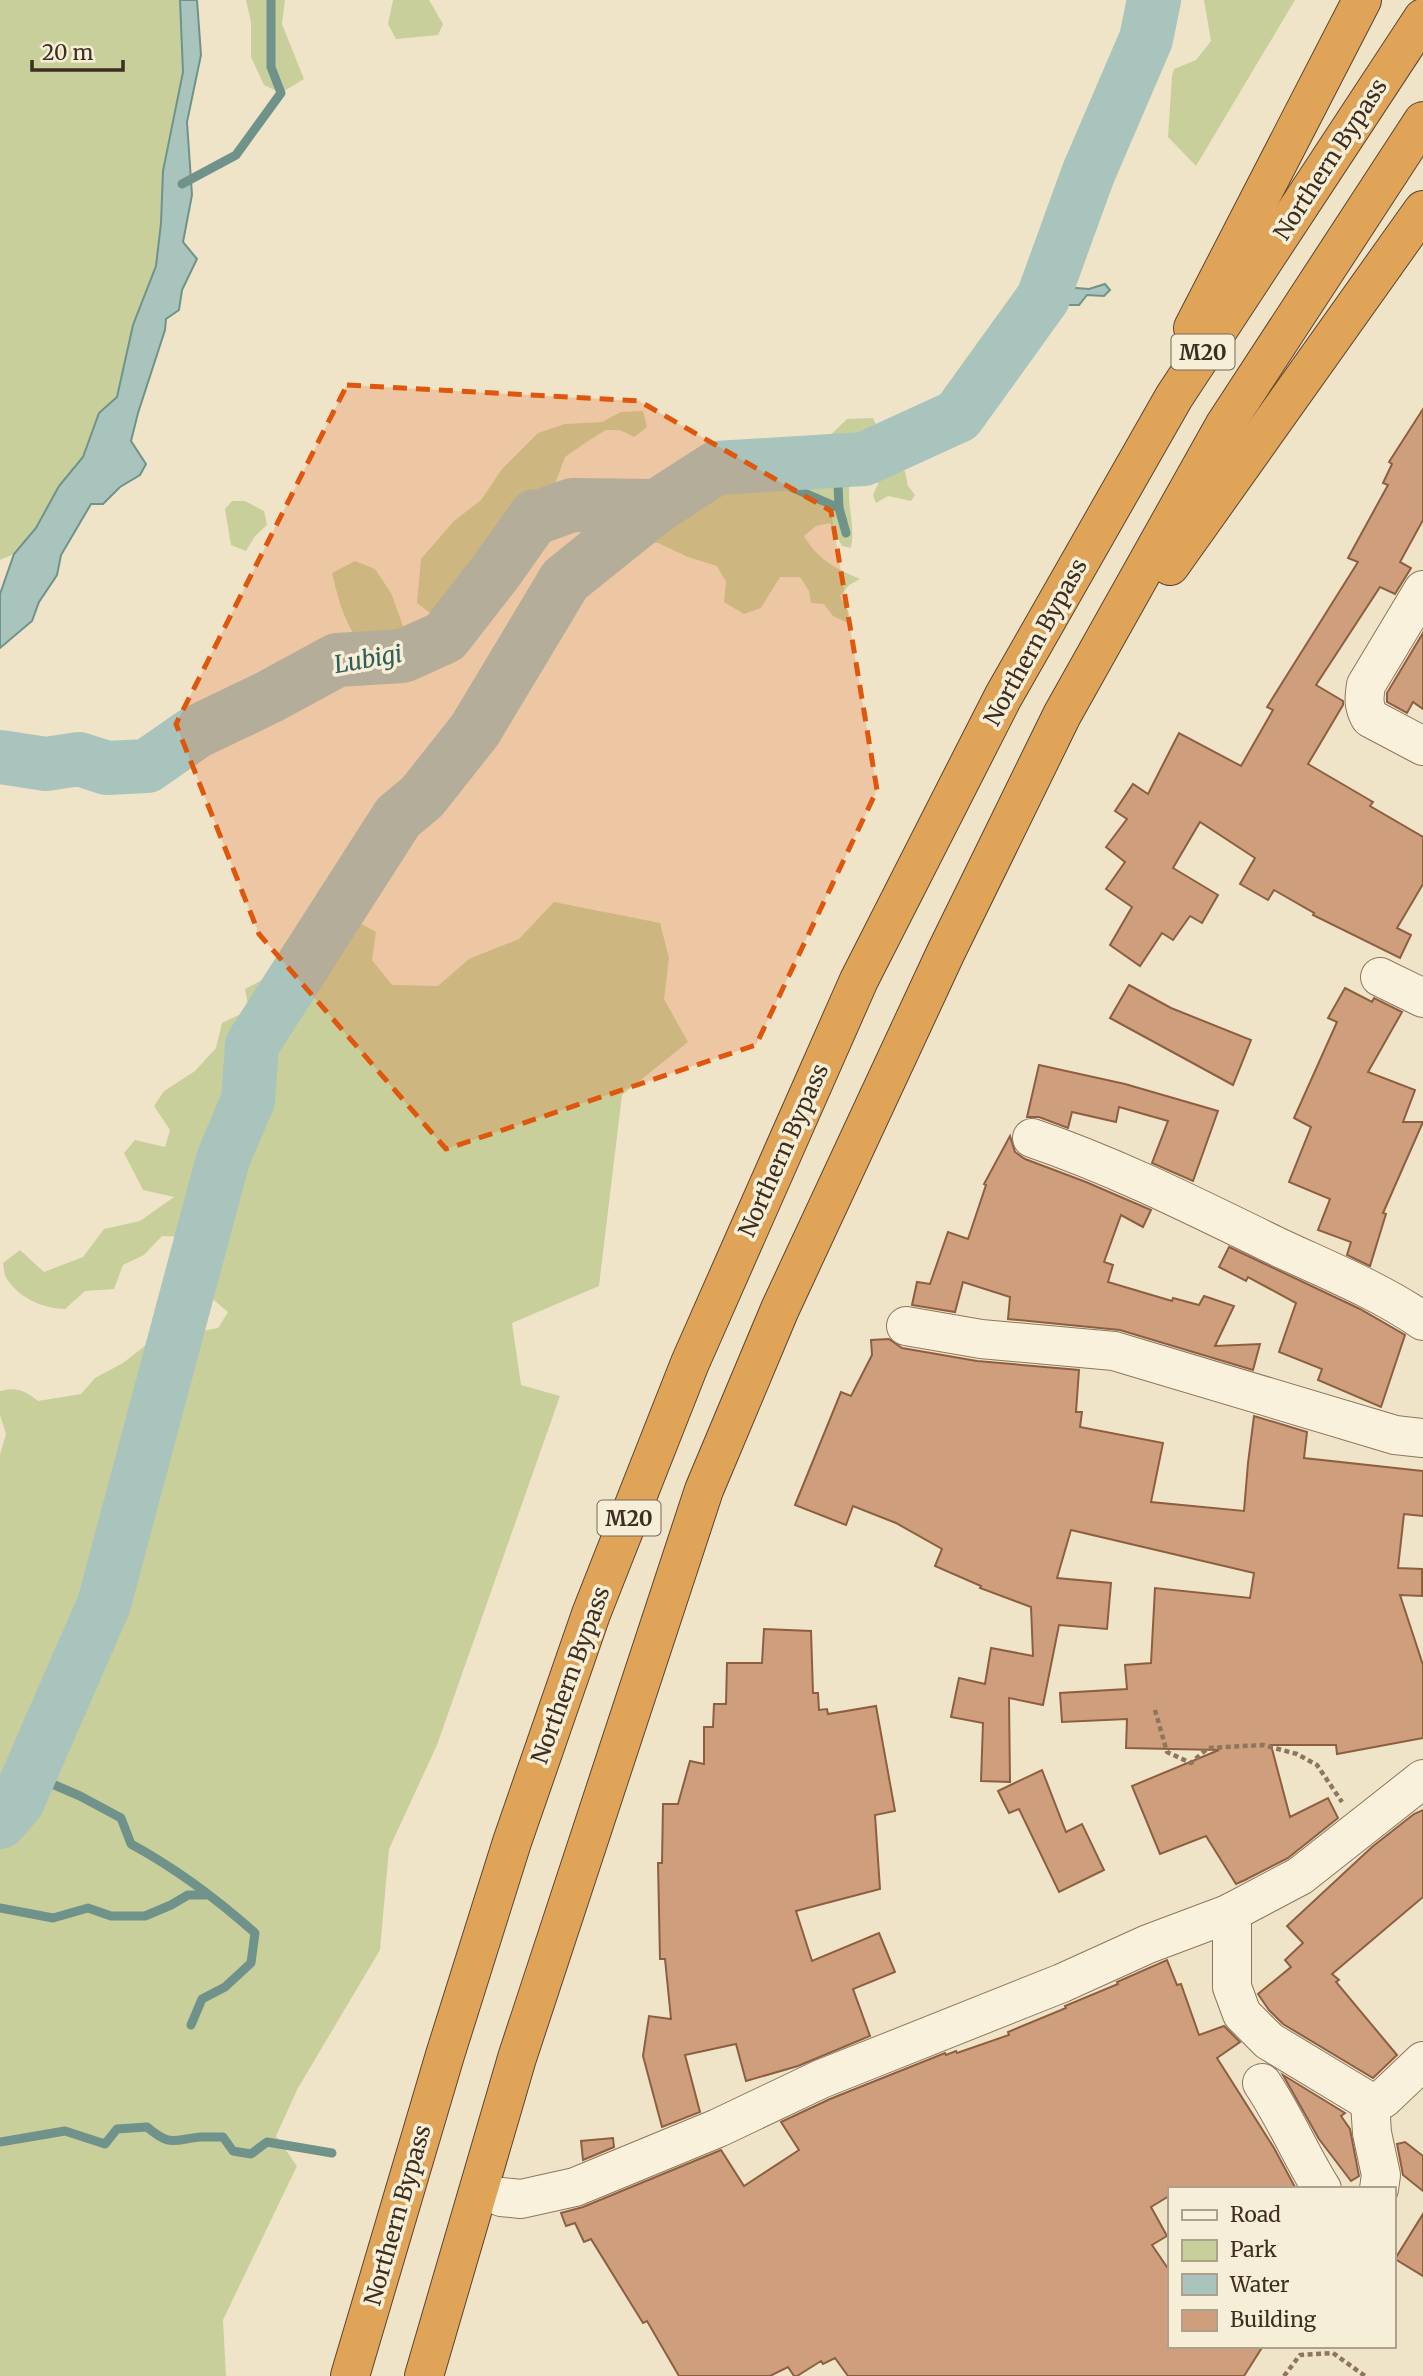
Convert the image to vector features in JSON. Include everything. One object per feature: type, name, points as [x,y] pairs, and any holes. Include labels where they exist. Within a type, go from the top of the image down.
[{"type":"highway","points":[[1003,697],[1362,0]]},
{"type":"highway","name":"Northern Bypass","points":[[349,2376],[503,1869],[590,1614],[690,1363],[859,980],[1003,697],[1174,397],[1423,18]]},
{"type":"highway","name":"M20","points":[[424,2376],[517,2057],[704,1490],[780,1309],[869,1115],[1062,715],[1224,426],[1423,121]]},
{"type":"highway","points":[[1062,715],[1423,209]]},
{"type":"street","points":[[1423,590],[1366,685],[1364,699],[1370,718],[1423,746]]},
{"type":"street","points":[[1380,977],[1423,998]]},
{"type":"street","points":[[1032,1138],[1079,1154],[1154,1187],[1363,1287],[1423,1321]]},
{"type":"street","points":[[906,1325],[981,1339],[1114,1352],[1194,1373],[1395,1435],[1423,1438]]},
{"type":"street","points":[[501,2197],[521,2199],[544,2195],[609,2174],[718,2129],[821,2078],[1062,1983],[1148,1944],[1232,1912],[1300,1876],[1423,1779]]},
{"type":"street","points":[[1232,1912],[1232,1987],[1242,2014],[1269,2040],[1370,2102],[1383,2099],[1423,2061]]},
{"type":"street","points":[[1262,2083],[1278,2106],[1306,2165],[1321,2187]]},
{"type":"street","points":[[1370,2102],[1372,2133],[1381,2175],[1379,2187]]},
{"type":"path","points":[[1155,1710],[1167,1752],[1191,1763],[1208,1748],[1263,1745],[1297,1754],[1317,1765],[1361,1828]]},
{"type":"path","points":[[1284,2376],[1300,2355],[1333,2353],[1365,2376]]},
{"type":"highlighted area","points":[[347,385],[639,401],[831,511],[877,790],[756,1045],[446,1149],[259,934],[176,724]]},
{"type":"green space","points":[[0,0],[180,0],[183,72],[163,171],[156,266],[133,325],[117,397],[99,413],[83,457],[59,486],[36,528],[14,554],[0,560]]},
{"type":"green space","points":[[246,0],[285,0],[282,24],[304,79],[281,93],[264,85],[251,57],[251,22]]},
{"type":"green space","points":[[393,0],[429,0],[443,24],[438,35],[396,39],[388,24]]},
{"type":"green space","points":[[1204,0],[1295,0],[1196,166],[1168,137],[1174,69],[1196,60],[1211,41]]},
{"type":"green space","points":[[643,411],[647,427],[634,437],[620,430],[606,430],[565,457],[554,487],[582,480],[615,484],[641,498],[714,499],[737,485],[738,460],[796,455],[819,446],[847,419],[873,418],[877,427],[858,458],[849,484],[851,548],[842,546],[830,523],[816,526],[804,536],[828,562],[860,579],[849,585],[840,596],[849,613],[848,623],[833,616],[824,604],[811,603],[809,591],[800,577],[780,577],[761,608],[744,614],[724,602],[726,582],[717,566],[688,557],[658,543],[640,542],[601,528],[577,513],[539,517],[503,579],[470,620],[438,619],[417,603],[421,559],[454,521],[481,500],[502,469],[538,433],[565,424],[602,422],[621,412]]},
{"type":"green space","points":[[894,466],[905,471],[908,486],[915,495],[911,501],[888,496],[876,503],[873,495],[878,484],[877,471]]},
{"type":"green space","points":[[232,501],[245,501],[264,511],[267,525],[255,536],[246,551],[231,545],[225,509]]},
{"type":"green space","points":[[355,561],[375,569],[391,593],[406,634],[399,668],[379,669],[369,663],[346,619],[332,573]]},
{"type":"green space","points":[[554,902],[660,923],[669,958],[664,999],[688,1042],[622,1095],[599,1286],[512,1323],[521,1385],[560,1396],[437,1745],[389,1849],[380,1950],[298,2088],[276,2136],[297,2166],[223,2320],[226,2376],[0,2376],[0,1454],[6,1434],[0,1415],[0,1391],[20,1390],[38,1401],[81,1394],[95,1378],[123,1363],[151,1341],[218,1328],[228,1312],[209,1296],[162,1310],[159,1301],[164,1281],[200,1281],[207,1264],[186,1237],[162,1236],[144,1255],[123,1265],[114,1289],[85,1291],[65,1309],[41,1305],[18,1292],[7,1279],[3,1263],[20,1250],[44,1272],[83,1257],[104,1229],[140,1221],[174,1197],[143,1190],[124,1153],[135,1140],[165,1147],[170,1130],[154,1106],[164,1091],[195,1071],[216,1048],[222,1023],[249,1010],[245,989],[264,979],[311,992],[334,960],[356,921],[376,932],[372,960],[392,985],[438,986],[469,959],[519,939]]},
{"type":"water","points":[[180,0],[197,0],[201,55],[187,122],[192,195],[183,242],[197,259],[182,290],[179,310],[166,319],[131,441],[146,464],[140,475],[120,487],[103,504],[91,504],[61,555],[57,575],[39,602],[32,621],[0,648],[0,594],[14,554],[36,528],[59,486],[83,457],[99,413],[117,397],[133,325],[156,266],[163,171],[183,72]]},
{"type":"water","points":[[1116,109],[1119,119],[1118,142],[1075,208],[1075,157],[1087,136]]},
{"type":"water","points":[[1075,208],[1086,224],[1089,237],[1056,261],[1056,241]]},
{"type":"water","points":[[1052,272],[1064,287],[1089,289],[1105,284],[1110,290],[1104,296],[1087,295],[1079,305],[1059,305],[1041,322],[1026,343],[1009,346],[1018,302],[1030,288]]},
{"type":"water","points":[[93,746],[128,759],[158,758],[154,770],[146,780],[123,781],[67,770],[44,778],[0,764],[0,748],[18,747],[33,753]]},
{"type":"building","points":[[1423,409],[1423,520],[1400,562],[1411,568],[1395,594],[1380,587],[1316,685],[1343,701],[1343,705],[1308,764],[1373,802],[1370,806],[1423,837],[1423,884],[1397,928],[1411,935],[1400,958],[1313,915],[1314,913],[1274,890],[1268,900],[1240,884],[1255,858],[1200,822],[1173,868],[1218,895],[1202,923],[1190,916],[1173,940],[1162,933],[1140,966],[1110,945],[1132,907],[1106,889],[1125,862],[1106,847],[1127,819],[1115,811],[1133,784],[1148,794],[1179,733],[1241,766],[1273,710],[1267,707],[1358,562],[1348,558],[1388,485],[1383,483],[1392,464],[1389,462]]},
{"type":"building","points":[[1423,633],[1423,709],[1413,702],[1407,713],[1387,702],[1387,693]]},
{"type":"building","points":[[1129,985],[1171,1008],[1251,1040],[1233,1085],[1110,1018]]},
{"type":"building","points":[[1345,988],[1372,1002],[1374,998],[1402,1012],[1368,1072],[1415,1090],[1403,1122],[1423,1122],[1383,1213],[1386,1214],[1370,1266],[1347,1255],[1351,1242],[1318,1230],[1330,1199],[1289,1182],[1311,1127],[1294,1118],[1337,1022],[1328,1018]]},
{"type":"building","points":[[1039,1065],[1125,1084],[1218,1111],[1193,1181],[1152,1163],[1168,1121],[1119,1107],[1116,1122],[1072,1112],[1068,1128],[1039,1117],[1027,1117]]},
{"type":"building","points":[[1010,1136],[1015,1152],[1025,1159],[1151,1210],[1143,1227],[1121,1215],[1104,1262],[1113,1265],[1108,1282],[1172,1301],[1173,1298],[1199,1305],[1204,1296],[1234,1306],[1215,1346],[1260,1344],[1253,1370],[1120,1330],[1008,1319],[1010,1297],[963,1282],[955,1312],[912,1305],[917,1282],[930,1284],[948,1232],[968,1239],[986,1185],[984,1184]]},
{"type":"building","points":[[1229,1247],[1360,1309],[1405,1335],[1381,1407],[1318,1380],[1322,1369],[1279,1352],[1296,1303],[1248,1277],[1246,1281],[1219,1267]]},
{"type":"building","points":[[889,1339],[902,1348],[977,1361],[1079,1370],[1076,1412],[1082,1412],[1080,1427],[1163,1443],[1151,1502],[1244,1511],[1254,1416],[1307,1432],[1304,1458],[1423,1471],[1423,1516],[1404,1514],[1398,1568],[1422,1569],[1422,1596],[1400,1595],[1423,1665],[1423,1738],[1337,1754],[1336,1745],[1271,1745],[1290,1817],[1328,1798],[1338,1818],[1288,1858],[1236,1884],[1206,1836],[1160,1854],[1132,1786],[1219,1750],[1126,1748],[1127,1719],[1062,1722],[1060,1693],[1127,1689],[1125,1665],[1151,1663],[1155,1588],[1250,1598],[1254,1573],[1071,1530],[1057,1578],[1111,1583],[1107,1629],[1059,1625],[1043,1705],[1009,1698],[1010,1782],[981,1781],[983,1723],[951,1717],[959,1678],[985,1684],[991,1648],[1033,1656],[1031,1607],[980,1588],[981,1586],[935,1566],[942,1549],[896,1523],[853,1506],[846,1525],[795,1505],[841,1392],[851,1396],[872,1355],[871,1340]]},
{"type":"building","points":[[764,1629],[811,1631],[813,1693],[818,1693],[819,1710],[827,1709],[828,1714],[876,1706],[895,1811],[875,1815],[880,1889],[796,1911],[812,1961],[879,1933],[895,1972],[853,1989],[870,2036],[798,2066],[746,2081],[736,2044],[685,2055],[700,2112],[662,2127],[643,2056],[649,2016],[671,2019],[665,1959],[660,1959],[658,1863],[662,1863],[663,1804],[678,1804],[690,1761],[704,1764],[704,1727],[713,1727],[714,1704],[726,1704],[727,1663],[762,1663]]},
{"type":"building","points":[[1042,1770],[1066,1832],[1082,1824],[1104,1870],[1059,1892],[1019,1809],[1009,1813],[998,1791]]},
{"type":"building","points":[[1423,1810],[1423,1897],[1332,1974],[1397,2055],[1373,2078],[1283,2024],[1258,1994],[1291,1967],[1285,1960],[1303,1943],[1287,1926],[1372,1847]]},
{"type":"building","points":[[1167,1960],[1177,1985],[1181,1984],[1199,2035],[1224,2026],[1240,2042],[1217,2058],[1274,2148],[1295,2187],[1168,2187],[1168,2197],[1151,2207],[1167,2236],[1152,2245],[1168,2269],[1168,2348],[1262,2348],[1244,2376],[848,2376],[835,2358],[823,2364],[821,2361],[797,2376],[794,2376],[788,2367],[770,2376],[679,2376],[647,2321],[643,2323],[591,2239],[584,2242],[575,2223],[566,2226],[561,2213],[583,2207],[721,2150],[744,2186],[799,2150],[781,2122],[830,2099],[945,2053],[957,2053],[1009,2035],[1008,2032],[1066,2008],[1065,2006],[1118,1984],[1117,1982]]},
{"type":"building","points":[[1283,2075],[1345,2113],[1341,2116],[1350,2129],[1359,2176],[1351,2181],[1319,2139]]},
{"type":"building","points":[[613,2138],[614,2147],[583,2160],[581,2141]]},
{"type":"building","points":[[1405,2142],[1423,2156],[1423,2191],[1403,2175],[1397,2144]]},
{"type":"building","points":[[1423,2214],[1423,2276],[1395,2259]]},
{"type":"waterway","points":[[182,184],[236,155],[281,93],[271,67],[271,0]]},
{"type":"waterway","points":[[0,1822],[18,1801],[104,1604],[223,1159],[248,1100],[252,1045],[398,817],[422,797],[475,730],[565,580],[657,506],[716,468],[864,459],[958,416],[1043,298],[1088,174],[1146,39],[1154,0]]},
{"type":"waterway","points":[[837,460],[839,508]]},
{"type":"waterway","points":[[743,466],[839,508],[846,533]]},
{"type":"waterway","name":"Lubigi","points":[[0,757],[46,764],[79,759],[107,768],[147,766],[196,732],[337,660],[403,656],[445,637],[535,516],[572,505],[657,506]]},
{"type":"waterway","points":[[22,1790],[50,1783],[121,1818],[131,1844],[196,1885],[255,1933],[251,1963],[225,1987],[202,1999],[191,2025]]},
{"type":"waterway","points":[[0,1908],[53,1918],[88,1908],[111,1916],[145,1916],[188,1895],[205,1895]]},
{"type":"waterway","points":[[0,2142],[65,2131],[105,2144],[117,2129],[147,2127],[172,2141],[223,2137],[233,2151],[251,2154],[267,2142],[332,2153]]}]
